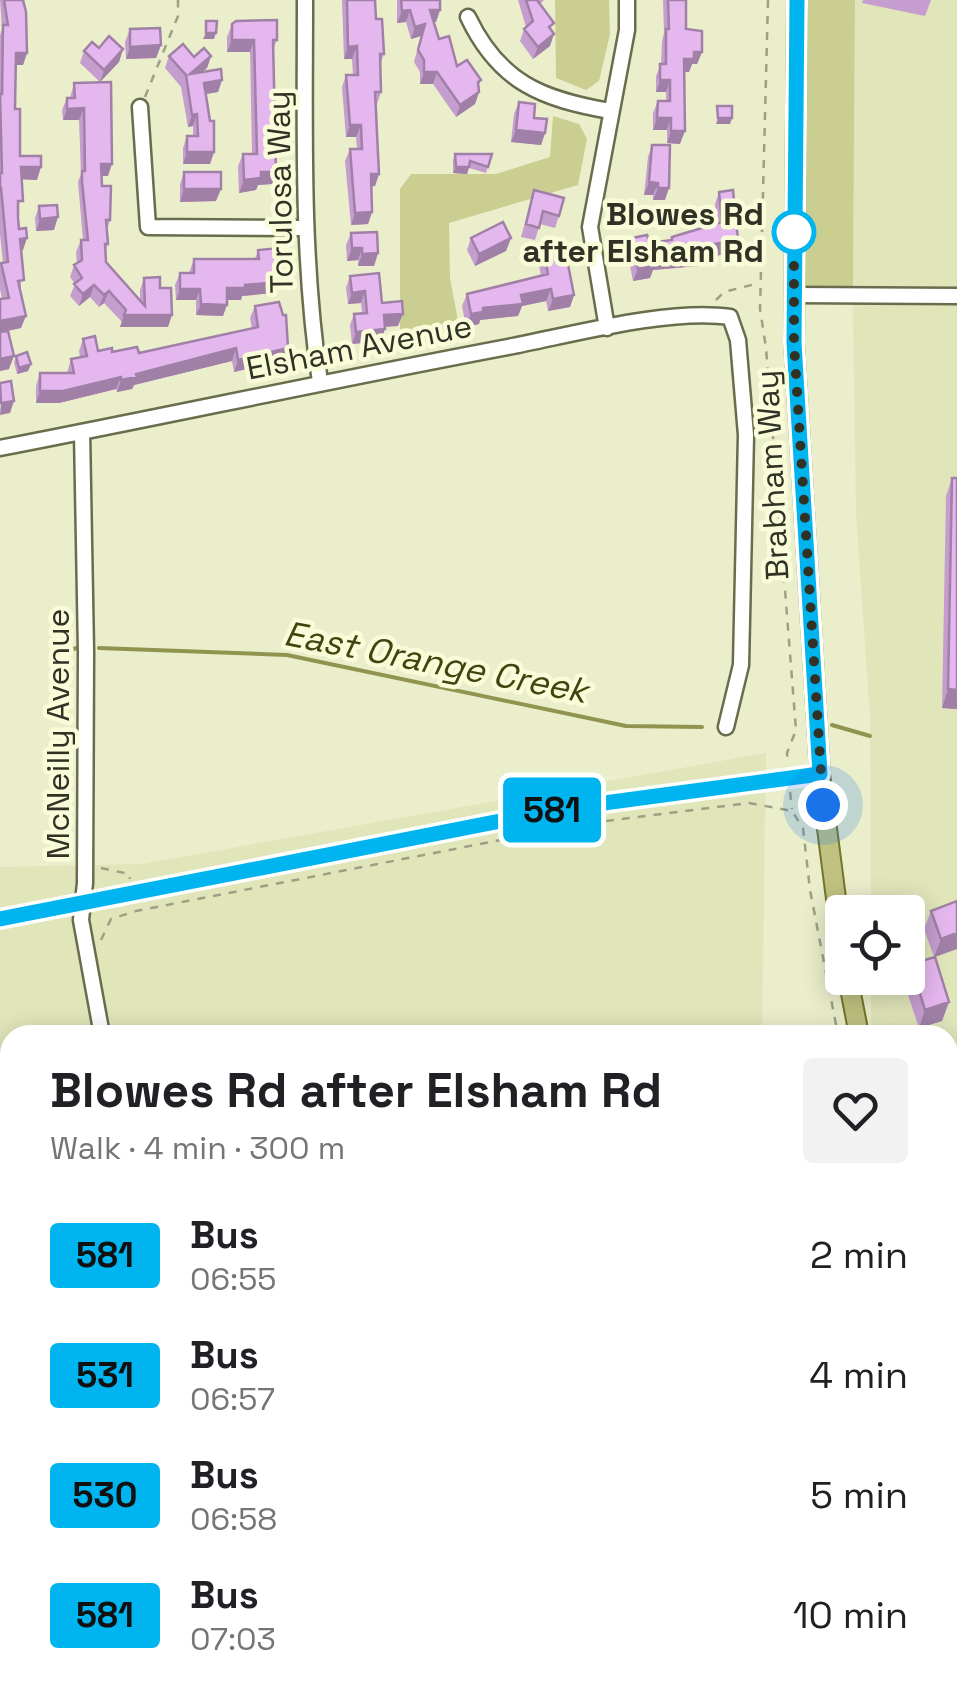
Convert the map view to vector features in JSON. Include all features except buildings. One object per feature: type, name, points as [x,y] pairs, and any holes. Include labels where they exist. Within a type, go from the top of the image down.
[{"type":"main road","name":"Brabham Way","points":[[796,0],[794,296],[820,774],[836,895]]},
{"type":"main road","points":[[852,995],[858,1025]]},
{"type":"street","name":"Torulosa Way","points":[[305,0],[305,228],[309,310],[320,382]]},
{"type":"street","points":[[607,328],[590,227],[627,30],[628,0]]},
{"type":"street","points":[[468,16],[483,48],[514,77],[559,102],[610,111]]},
{"type":"street","points":[[140,107],[148,227],[305,228]]},
{"type":"street","points":[[794,296],[957,296]]},
{"type":"street","name":"Elsham Avenue","points":[[0,448],[607,328],[704,313],[730,317],[738,340],[746,435],[741,665],[726,727]]},
{"type":"street","name":"McNeilly Avenue","points":[[82,432],[86,652],[83,903],[85,942],[100,1025]]},
{"type":"street","points":[[0,920],[567,808],[820,774]]},
{"type":"path","points":[[140,107],[178,16],[178,0]]},
{"type":"path","points":[[768,0],[760,309],[796,730],[786,753],[792,811],[803,828],[810,890],[836,1025]]},
{"type":"path","points":[[704,313],[724,292],[760,283]]},
{"type":"path","points":[[85,942],[103,940],[104,930],[121,914],[582,824],[749,803],[792,811]]},
{"type":"shaded area","points":[[555,0],[609,0],[610,34],[599,81],[586,90],[556,78]]},
{"type":"shaded area","points":[[805,0],[855,0],[853,286],[804,286]]},
{"type":"shaded area","points":[[855,0],[957,0],[957,1025],[871,1025],[871,995],[925,995],[925,895],[871,895],[870,716],[856,513]]},
{"type":"shaded area","points":[[553,116],[579,124],[587,139],[578,185],[449,223],[450,278],[461,337],[400,349],[400,189],[411,174],[496,174],[550,157]]},
{"type":"shaded area","points":[[766,753],[762,1025],[0,1025],[0,867],[142,864]]},
{"type":"waterway","name":"East Orange Creek","points":[[53,655],[77,648]]},
{"type":"waterway","name":"East Orange Creek","points":[[99,648],[287,655],[626,726],[702,727]]},
{"type":"waterway","name":"East Orange Creek","points":[[832,725],[870,736]]},
{"type":"bus line","name":"581","points":[[0,919],[567,808],[820,774],[794,343],[797,0]]},
{"type":"place","name":"Blowes Rd after Elsham Rd","points":[[794,232]]},
{"type":"route","points":[[794,232],[794,222],[794,343],[823,805]]}]
